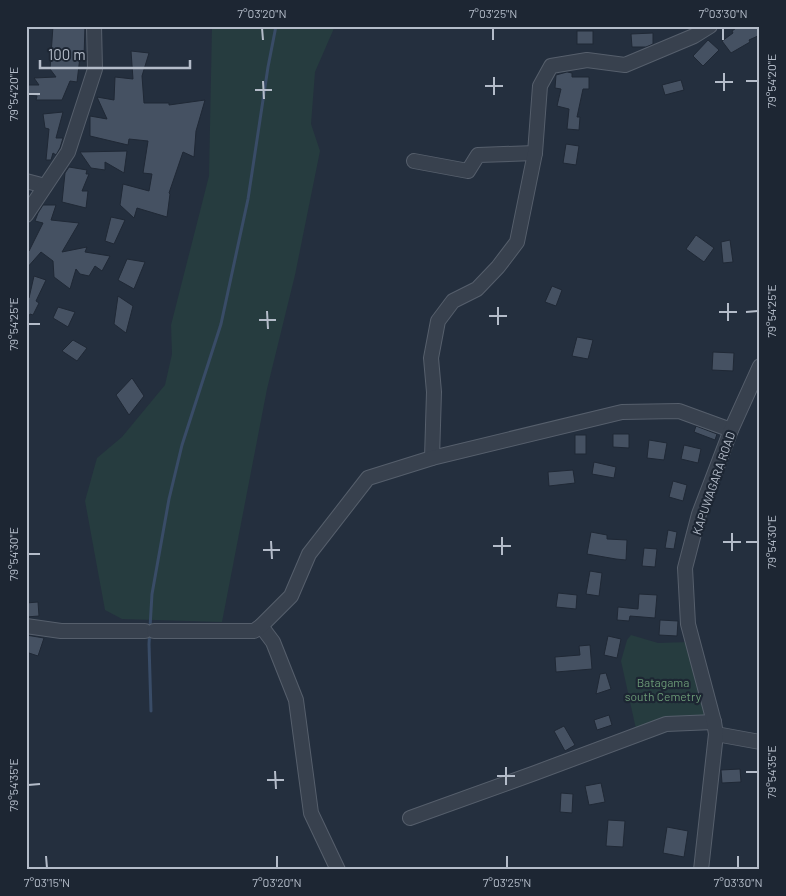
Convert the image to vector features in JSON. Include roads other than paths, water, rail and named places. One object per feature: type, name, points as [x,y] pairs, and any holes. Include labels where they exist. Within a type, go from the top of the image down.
[{"type":"street","points":[[26,215],[68,152],[95,69],[94,26]]},
{"type":"street","points":[[432,458],[434,392],[431,358],[438,320],[453,301],[477,289],[498,267],[516,242],[535,153],[540,86],[551,66],[587,60],[625,65],[694,36],[710,26]]},
{"type":"street","points":[[414,161],[468,171],[478,156],[535,153]]},
{"type":"street","points":[[26,181],[45,186]]},
{"type":"street","name":"KAPUWAGARA ROAD","points":[[701,870],[715,728],[688,624],[686,568],[699,514],[731,430],[760,366]]},
{"type":"street","points":[[26,626],[61,631],[254,631],[262,626],[291,596],[310,554],[368,478],[432,458],[622,412],[679,412],[731,430]]},
{"type":"street","points":[[262,626],[273,642],[296,700],[311,813],[338,870]]},
{"type":"street","points":[[410,818],[666,724],[715,728],[760,742]]},
{"type":"waterway","points":[[151,711],[149,644],[152,594],[169,499],[182,445],[221,324],[248,199],[276,26]]},
{"type":"park label","name":"Batagama south Cemetry","points":[[663,689]]}]
